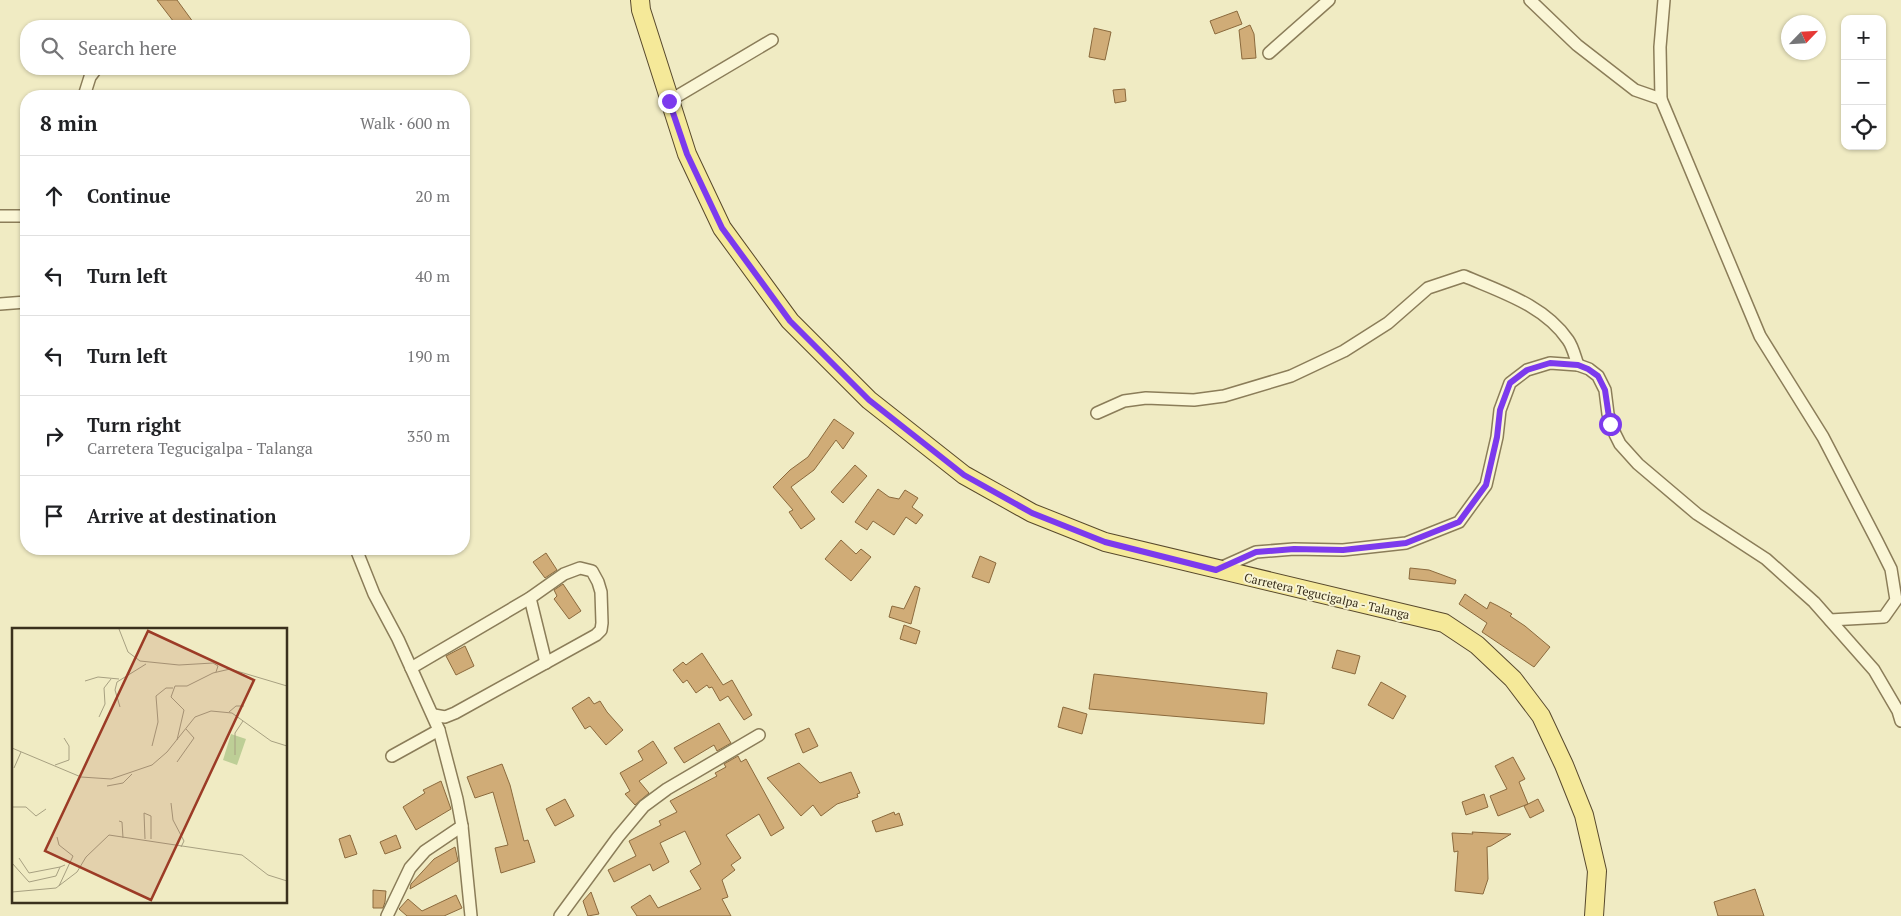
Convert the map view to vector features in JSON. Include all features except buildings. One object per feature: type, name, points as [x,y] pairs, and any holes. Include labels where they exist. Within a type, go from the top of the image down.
[{"type":"main road","name":"Carretera Tegucigalpa - Talanga","points":[[640,0],[641,10],[687,154],[722,228],[790,321],[869,400],[964,475],[1032,513],[1105,542],[1444,623],[1476,645],[1513,679],[1541,716],[1564,765],[1584,815],[1598,871],[1594,916]]},
{"type":"street","points":[[1269,53],[1329,0]]},
{"type":"street","points":[[1530,0],[1577,44],[1635,90],[1661,99]]},
{"type":"street","points":[[1664,0],[1660,47],[1661,99],[1760,336],[1823,437],[1891,569],[1896,600],[1884,617],[1830,620]]},
{"type":"street","points":[[669,101],[772,40]]},
{"type":"street","points":[[86,90],[92,75]]},
{"type":"street","points":[[0,216],[20,216]]},
{"type":"street","points":[[1098,413],[1124,401],[1146,398],[1194,400],[1224,396],[1291,376],[1344,351],[1388,323],[1428,288],[1464,276],[1521,300],[1552,320],[1570,341],[1578,365]]},
{"type":"street","points":[[0,304],[20,302]]},
{"type":"street","points":[[1216,570],[1256,552],[1294,549],[1343,550],[1406,543],[1459,522],[1486,485],[1497,437],[1500,410],[1510,383],[1527,370],[1550,363],[1578,365],[1598,376],[1605,390],[1608,414],[1615,434],[1620,444],[1638,464],[1697,514],[1766,559],[1814,602],[1874,670],[1898,711],[1901,721]]},
{"type":"street","points":[[358,555],[374,594],[398,639],[434,715],[439,730],[462,826],[471,916]]},
{"type":"street","points":[[411,668],[530,598],[564,574],[580,568],[592,571],[598,582],[601,592],[602,615],[601,630],[596,635],[455,714],[445,717],[434,715]]},
{"type":"street","points":[[530,598],[546,663]]},
{"type":"street","points":[[392,756],[439,730]]},
{"type":"street","points":[[560,916],[618,837],[644,806],[667,789],[759,734]]},
{"type":"street","points":[[387,916],[410,868],[425,851],[462,826]]},
{"type":"route","points":[[669,101],[687,154],[722,228],[790,321],[869,400],[964,475],[1032,513],[1105,542],[1216,570],[1256,552],[1294,549],[1343,550],[1406,543],[1459,522],[1486,485],[1497,437],[1500,410],[1510,383],[1527,370],[1550,363],[1578,365],[1598,376],[1605,390],[1610,424]]}]
